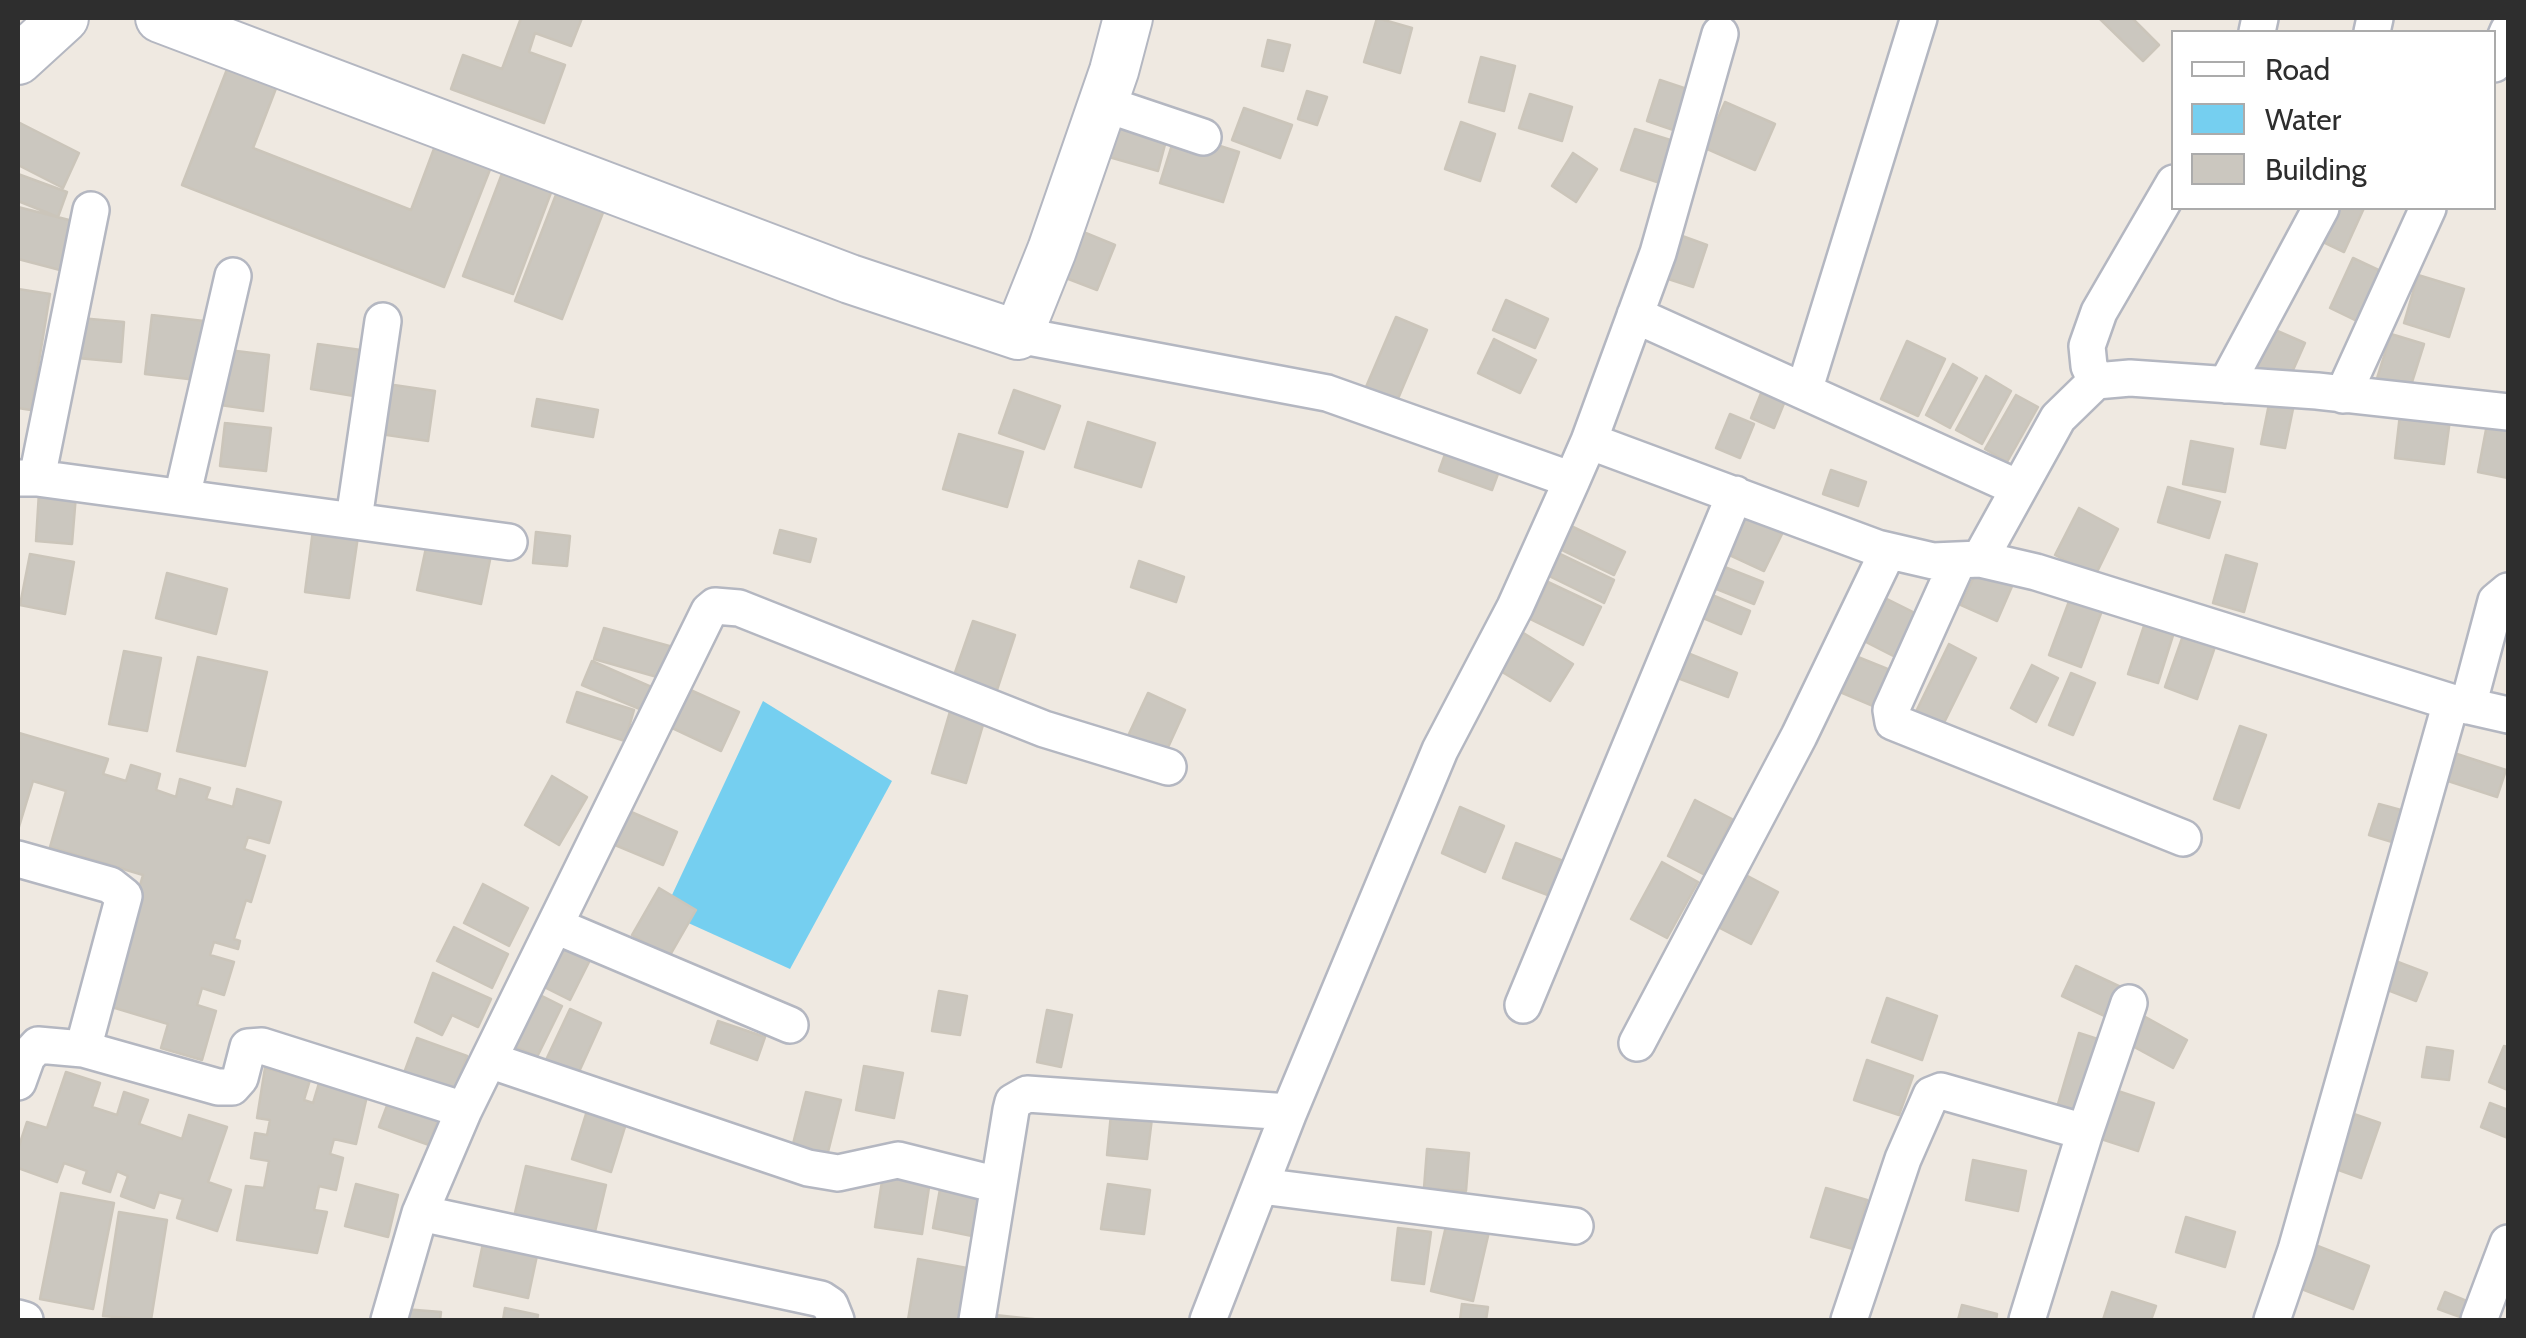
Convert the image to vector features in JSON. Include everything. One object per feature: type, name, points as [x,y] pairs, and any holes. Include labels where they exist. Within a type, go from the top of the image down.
[{"type":"street","points":[[18,60],[64,18]]},
{"type":"street","points":[[160,18],[832,272],[1018,335],[1327,392],[1572,480]]},
{"type":"street","points":[[1018,335],[1052,250],[1128,18]]},
{"type":"street","points":[[1804,391],[1920,18]]},
{"type":"street","points":[[2496,59],[2508,31]]},
{"type":"street","points":[[1208,1320],[1289,1112],[1440,750],[1515,607],[1590,441],[1658,253],[1720,34]]},
{"type":"street","points":[[1102,103],[1203,137]]},
{"type":"street","points":[[2096,381],[2089,366],[2087,346],[2099,312],[2171,187]]},
{"type":"street","points":[[91,210],[28,478],[509,542]]},
{"type":"street","points":[[2226,385],[2321,210]]},
{"type":"street","points":[[2343,395],[2427,210]]},
{"type":"street","points":[[182,497],[233,276]]},
{"type":"street","points":[[1635,314],[2018,488]]},
{"type":"street","points":[[354,519],[383,321]]},
{"type":"street","points":[[2182,838],[1893,722],[1891,710],[1969,560],[2018,488],[2058,418],[2096,381],[2130,378],[2508,412]]},
{"type":"street","points":[[1590,441],[1888,551],[2036,572],[2508,716]]},
{"type":"street","points":[[1523,1005],[1734,494]]},
{"type":"street","points":[[1637,1043],[1798,736],[1888,551]]},
{"type":"street","points":[[2272,1320],[2459,704],[2496,601],[2508,591]]},
{"type":"street","points":[[389,1320],[420,1213],[464,1110],[709,611],[715,606],[739,608],[1044,729],[1168,767]]},
{"type":"street","points":[[18,859],[110,885],[124,896],[83,1049]]},
{"type":"street","points":[[556,926],[790,1025]]},
{"type":"street","points":[[2027,1320],[2084,1132],[2129,1004]]},
{"type":"street","points":[[18,1082],[27,1056],[38,1045],[83,1049],[232,1087],[240,1078],[248,1047],[262,1046],[464,1110]]},
{"type":"street","points":[[489,1060],[808,1168],[838,1173],[898,1160],[998,1185]]},
{"type":"street","points":[[1848,1320],[1903,1159],[1931,1095],[1941,1091],[2084,1132]]},
{"type":"street","points":[[977,1320],[1010,1110],[1021,1095],[1289,1112]]},
{"type":"street","points":[[1261,1186],[1575,1226]]},
{"type":"street","points":[[420,1213],[821,1299],[830,1305],[836,1320]]},
{"type":"street","points":[[2479,1320],[2508,1243]]},
{"type":"street","points":[[18,1318],[25,1320]]},
{"type":"water","points":[[763,701],[892,781],[790,969],[664,912]]},
{"type":"building","points":[[521,18],[582,18],[571,46],[535,33],[529,52],[565,65],[544,123],[451,89],[463,55],[502,69]]},
{"type":"building","points":[[1377,18],[1412,28],[1400,73],[1364,62]]},
{"type":"building","points":[[2099,18],[2132,18],[2159,45],[2143,61]]},
{"type":"building","points":[[1268,40],[1290,45],[1283,71],[1262,66]]},
{"type":"building","points":[[1481,57],[1515,66],[1504,111],[1469,102]]},
{"type":"building","points":[[231,59],[280,78],[253,148],[411,210],[435,146],[491,167],[444,287],[182,185]]},
{"type":"building","points":[[1660,80],[1699,93],[1685,134],[1647,121]]},
{"type":"building","points":[[1307,91],[1327,97],[1317,125],[1298,119]]},
{"type":"building","points":[[1530,94],[1572,107],[1562,141],[1519,128]]},
{"type":"building","points":[[1725,102],[1775,124],[1755,170],[1705,148]]},
{"type":"building","points":[[1244,108],[1292,125],[1280,158],[1232,140]]},
{"type":"building","points":[[1112,121],[1167,137],[1158,171],[1102,155]]},
{"type":"building","points":[[18,122],[79,153],[63,188],[18,165]]},
{"type":"building","points":[[1461,122],[1495,134],[1480,181],[1445,169]]},
{"type":"building","points":[[1635,129],[1680,143],[1666,185],[1621,170]]},
{"type":"building","points":[[1176,132],[1239,152],[1223,202],[1160,183]]},
{"type":"building","points":[[1573,153],[1597,169],[1576,202],[1552,186]]},
{"type":"building","points":[[503,171],[552,190],[513,294],[463,276]]},
{"type":"building","points":[[18,174],[67,192],[58,217],[18,201]]},
{"type":"building","points":[[557,192],[604,210],[562,319],[515,301]]},
{"type":"building","points":[[18,207],[73,221],[60,270],[18,259]]},
{"type":"building","points":[[2336,210],[2363,210],[2344,252],[2321,241]]},
{"type":"building","points":[[1076,229],[1115,245],[1097,290],[1058,275]]},
{"type":"building","points":[[1674,233],[1707,245],[1693,287],[1659,276]]},
{"type":"building","points":[[2353,258],[2387,274],[2363,324],[2330,308]]},
{"type":"building","points":[[2418,275],[2464,289],[2449,337],[2404,323]]},
{"type":"building","points":[[18,289],[50,294],[31,410],[18,408]]},
{"type":"building","points":[[1506,300],[1548,319],[1535,348],[1493,330]]},
{"type":"building","points":[[152,315],[204,321],[197,380],[145,374]]},
{"type":"building","points":[[1396,317],[1427,330],[1397,401],[1366,387]]},
{"type":"building","points":[[80,318],[124,322],[121,362],[77,358]]},
{"type":"building","points":[[2266,326],[2305,343],[2286,386],[2247,369]]},
{"type":"building","points":[[2391,334],[2424,344],[2407,398],[2374,388]]},
{"type":"building","points":[[1494,339],[1536,360],[1520,393],[1478,373]]},
{"type":"building","points":[[1907,341],[1945,359],[1918,416],[1881,399]]},
{"type":"building","points":[[318,344],[361,350],[354,396],[311,389]]},
{"type":"building","points":[[220,349],[269,355],[263,411],[213,404]]},
{"type":"building","points":[[1953,364],[1977,378],[1950,428],[1926,415]]},
{"type":"building","points":[[1986,376],[2011,391],[1982,444],[1956,430]]},
{"type":"building","points":[[1766,381],[1789,391],[1774,428],[1751,418]]},
{"type":"building","points":[[387,384],[435,391],[428,441],[380,434]]},
{"type":"building","points":[[1014,390],[1060,406],[1044,449],[999,433]]},
{"type":"building","points":[[2271,394],[2295,399],[2285,448],[2261,444]]},
{"type":"building","points":[[2016,395],[2038,407],[2007,462],[1985,449]]},
{"type":"building","points":[[537,399],[598,410],[593,437],[532,426]]},
{"type":"building","points":[[2401,406],[2451,412],[2444,464],[2395,458]]},
{"type":"building","points":[[1730,414],[1754,424],[1740,458],[1716,448]]},
{"type":"building","points":[[2488,419],[2508,423],[2508,478],[2478,472]]},
{"type":"building","points":[[1088,422],[1155,443],[1141,487],[1075,467]]},
{"type":"building","points":[[225,423],[271,428],[266,471],[220,466]]},
{"type":"building","points":[[959,434],[1023,452],[1007,507],[943,489]]},
{"type":"building","points":[[2191,441],[2233,449],[2225,492],[2183,484]]},
{"type":"building","points":[[1449,443],[1502,463],[1492,490],[1439,471]]},
{"type":"building","points":[[1831,470],[1866,482],[1858,506],[1823,494]]},
{"type":"building","points":[[2168,487],[2220,502],[2209,538],[2158,522]]},
{"type":"building","points":[[39,492],[76,495],[72,544],[36,541]]},
{"type":"building","points":[[2079,508],[2118,529],[2095,576],[2055,555]]},
{"type":"building","points":[[1741,514],[1782,534],[1764,571],[1723,552]]},
{"type":"building","points":[[1571,526],[1625,552],[1614,575],[1560,549]]},
{"type":"building","points":[[313,530],[358,536],[349,598],[305,592]]},
{"type":"building","points":[[780,530],[816,539],[810,562],[774,553]]},
{"type":"building","points":[[536,532],[570,536],[567,566],[533,563]]},
{"type":"building","points":[[427,543],[491,555],[481,604],[417,590]]},
{"type":"building","points":[[30,554],[74,562],[65,614],[20,605]]},
{"type":"building","points":[[1560,554],[1614,580],[1604,603],[1549,576]]},
{"type":"building","points":[[2226,555],[2257,564],[2244,612],[2213,603]]},
{"type":"building","points":[[1139,561],[1184,577],[1176,602],[1131,587]]},
{"type":"building","points":[[1717,564],[1763,582],[1754,604],[1709,586]]},
{"type":"building","points":[[1978,568],[2013,584],[1997,621],[1961,605]]},
{"type":"building","points":[[167,573],[227,589],[216,634],[156,618]]},
{"type":"building","points":[[1548,582],[1601,607],[1583,645],[1530,619]]},
{"type":"building","points":[[1705,592],[1750,611],[1741,634],[1696,615]]},
{"type":"building","points":[[1881,596],[1927,619],[1905,662],[1860,639]]},
{"type":"building","points":[[2071,596],[2103,608],[2081,667],[2049,655]]},
{"type":"building","points":[[2146,620],[2175,629],[2158,683],[2128,674]]},
{"type":"building","points":[[973,621],[1015,635],[994,699],[951,684]]},
{"type":"building","points":[[2186,627],[2218,638],[2197,699],[2165,687]]},
{"type":"building","points":[[604,628],[673,647],[664,679],[594,659]]},
{"type":"building","points":[[1517,629],[1573,664],[1550,701],[1494,667]]},
{"type":"building","points":[[1949,644],[1976,658],[1936,739],[1909,726]]},
{"type":"building","points":[[124,651],[161,658],[147,731],[109,724]]},
{"type":"building","points":[[1685,652],[1737,673],[1728,697],[1675,677]]},
{"type":"building","points":[[1848,653],[1900,674],[1885,711],[1833,689]]},
{"type":"building","points":[[198,657],[267,672],[245,766],[177,751]]},
{"type":"building","points":[[592,661],[656,689],[647,712],[582,685]]},
{"type":"building","points":[[2032,665],[2058,678],[2036,722],[2011,708]]},
{"type":"building","points":[[2071,673],[2095,683],[2073,735],[2049,725]]},
{"type":"building","points":[[686,688],[739,712],[721,751],[668,726]]},
{"type":"building","points":[[577,692],[634,710],[625,741],[567,722]]},
{"type":"building","points":[[1148,693],[1185,710],[1165,754],[1128,736]]},
{"type":"building","points":[[951,708],[985,718],[966,783],[932,773]]},
{"type":"building","points":[[2240,726],[2266,735],[2239,808],[2214,799]]},
{"type":"building","points":[[19,733],[108,759],[103,774],[126,781],[131,765],[160,774],[156,790],[176,797],[180,779],[210,788],[206,799],[233,807],[237,789],[281,802],[269,843],[248,837],[244,849],[265,856],[234,939],[240,941],[238,949],[214,942],[210,955],[234,962],[224,995],[202,988],[197,1005],[216,1011],[202,1060],[161,1048],[168,1024],[105,1005],[143,875],[50,847],[66,791],[33,781],[18,830]]},
{"type":"building","points":[[2454,753],[2506,770],[2497,797],[2445,780]]},
{"type":"building","points":[[552,776],[587,797],[559,845],[525,825]]},
{"type":"building","points":[[1695,800],[1732,819],[1705,875],[1668,856]]},
{"type":"building","points":[[2379,804],[2412,813],[2402,845],[2369,835]]},
{"type":"building","points":[[1460,807],[1504,826],[1485,872],[1442,853]]},
{"type":"building","points":[[629,811],[677,832],[663,865],[615,845]]},
{"type":"building","points":[[1516,843],[1566,862],[1553,897],[1503,878]]},
{"type":"building","points":[[1662,862],[1698,882],[1667,938],[1631,919]]},
{"type":"building","points":[[1740,872],[1778,892],[1751,944],[1712,924]]},
{"type":"building","points":[[483,884],[528,908],[509,946],[464,923]]},
{"type":"building","points":[[659,888],[696,910],[669,957],[632,935]]},
{"type":"building","points":[[454,927],[508,954],[492,988],[437,961]]},
{"type":"building","points":[[557,940],[591,958],[570,1000],[536,983]]},
{"type":"building","points":[[2390,959],[2427,973],[2416,1001],[2380,987]]},
{"type":"building","points":[[2076,966],[2123,988],[2109,1018],[2062,996]]},
{"type":"building","points":[[433,973],[491,999],[478,1027],[452,1015],[442,1035],[415,1022]]},
{"type":"building","points":[[532,991],[562,1006],[537,1057],[506,1042]]},
{"type":"building","points":[[939,991],[967,996],[960,1035],[932,1031]]},
{"type":"building","points":[[1887,998],[1937,1016],[1922,1060],[1872,1042]]},
{"type":"building","points":[[570,1009],[601,1023],[578,1074],[546,1060]]},
{"type":"building","points":[[1047,1010],[1072,1015],[1061,1067],[1037,1062]]},
{"type":"building","points":[[2140,1014],[2187,1040],[2173,1068],[2125,1042]]},
{"type":"building","points":[[718,1021],[765,1037],[757,1060],[711,1043]]},
{"type":"building","points":[[2079,1033],[2107,1042],[2083,1122],[2055,1114]]},
{"type":"building","points":[[417,1038],[467,1056],[454,1091],[404,1073]]},
{"type":"building","points":[[2504,1046],[2508,1047],[2508,1090],[2489,1082]]},
{"type":"building","points":[[2427,1047],[2453,1051],[2449,1080],[2422,1077]]},
{"type":"building","points":[[1867,1060],[1913,1076],[1899,1115],[1854,1100]]},
{"type":"building","points":[[864,1066],[903,1073],[894,1118],[856,1110]]},
{"type":"building","points":[[265,1068],[310,1080],[304,1100],[313,1103],[319,1083],[367,1096],[356,1144],[334,1139],[330,1154],[343,1158],[336,1190],[319,1186],[314,1210],[327,1212],[317,1253],[237,1240],[246,1186],[264,1188],[269,1161],[251,1158],[255,1133],[267,1135],[270,1120],[257,1118]]},
{"type":"building","points":[[66,1072],[100,1083],[92,1107],[117,1115],[124,1092],[148,1100],[139,1124],[182,1139],[189,1115],[227,1127],[208,1182],[231,1190],[217,1231],[177,1218],[183,1199],[159,1192],[154,1208],[121,1196],[128,1176],[117,1171],[110,1192],[83,1183],[87,1171],[64,1163],[57,1182],[18,1168],[18,1149],[27,1122],[47,1128]]},
{"type":"building","points":[[2112,1089],[2154,1103],[2138,1151],[2095,1137]]},
{"type":"building","points":[[806,1092],[841,1100],[827,1156],[792,1148]]},
{"type":"building","points":[[391,1095],[440,1113],[429,1145],[379,1127]]},
{"type":"building","points":[[590,1101],[629,1114],[611,1172],[572,1159]]},
{"type":"building","points":[[2490,1103],[2508,1110],[2508,1138],[2481,1127]]},
{"type":"building","points":[[2351,1113],[2380,1123],[2361,1178],[2333,1168]]},
{"type":"building","points":[[1111,1114],[1152,1118],[1147,1159],[1107,1155]]},
{"type":"building","points":[[1427,1149],[1469,1153],[1466,1191],[1424,1188]]},
{"type":"building","points":[[1973,1160],[2026,1171],[2018,1211],[1966,1200]]},
{"type":"building","points":[[526,1166],[606,1185],[594,1236],[514,1217]]},
{"type":"building","points":[[884,1168],[931,1174],[922,1234],[875,1227]]},
{"type":"building","points":[[942,1178],[982,1186],[972,1236],[933,1228]]},
{"type":"building","points":[[356,1184],[398,1195],[388,1237],[345,1226]]},
{"type":"building","points":[[1108,1184],[1150,1190],[1144,1234],[1101,1229]]},
{"type":"building","points":[[1826,1188],[1867,1200],[1853,1249],[1811,1237]]},
{"type":"building","points":[[61,1193],[114,1203],[93,1309],[40,1299]]},
{"type":"building","points":[[119,1212],[167,1220],[151,1320],[103,1316]]},
{"type":"building","points":[[1449,1213],[1491,1223],[1473,1301],[1431,1291]]},
{"type":"building","points":[[2186,1217],[2235,1232],[2225,1267],[2176,1252]]},
{"type":"building","points":[[1398,1228],[1431,1232],[1424,1284],[1392,1280]]},
{"type":"building","points":[[485,1234],[539,1246],[528,1298],[474,1286]]},
{"type":"building","points":[[2310,1243],[2369,1266],[2353,1309],[2294,1286]]},
{"type":"building","points":[[918,1259],[967,1268],[958,1320],[908,1320]]},
{"type":"building","points":[[2112,1292],[2156,1306],[2151,1320],[2103,1320]]},
{"type":"building","points":[[2445,1292],[2469,1302],[2463,1318],[2438,1309]]},
{"type":"building","points":[[1462,1304],[1488,1307],[1486,1320],[1460,1320]]},
{"type":"building","points":[[1962,1305],[1997,1314],[1996,1320],[1958,1320]]},
{"type":"building","points":[[505,1308],[538,1315],[537,1320],[503,1320]]},
{"type":"building","points":[[404,1309],[441,1312],[440,1320],[403,1320]]},
{"type":"building","points":[[995,1315],[1042,1320],[995,1320]]}]
